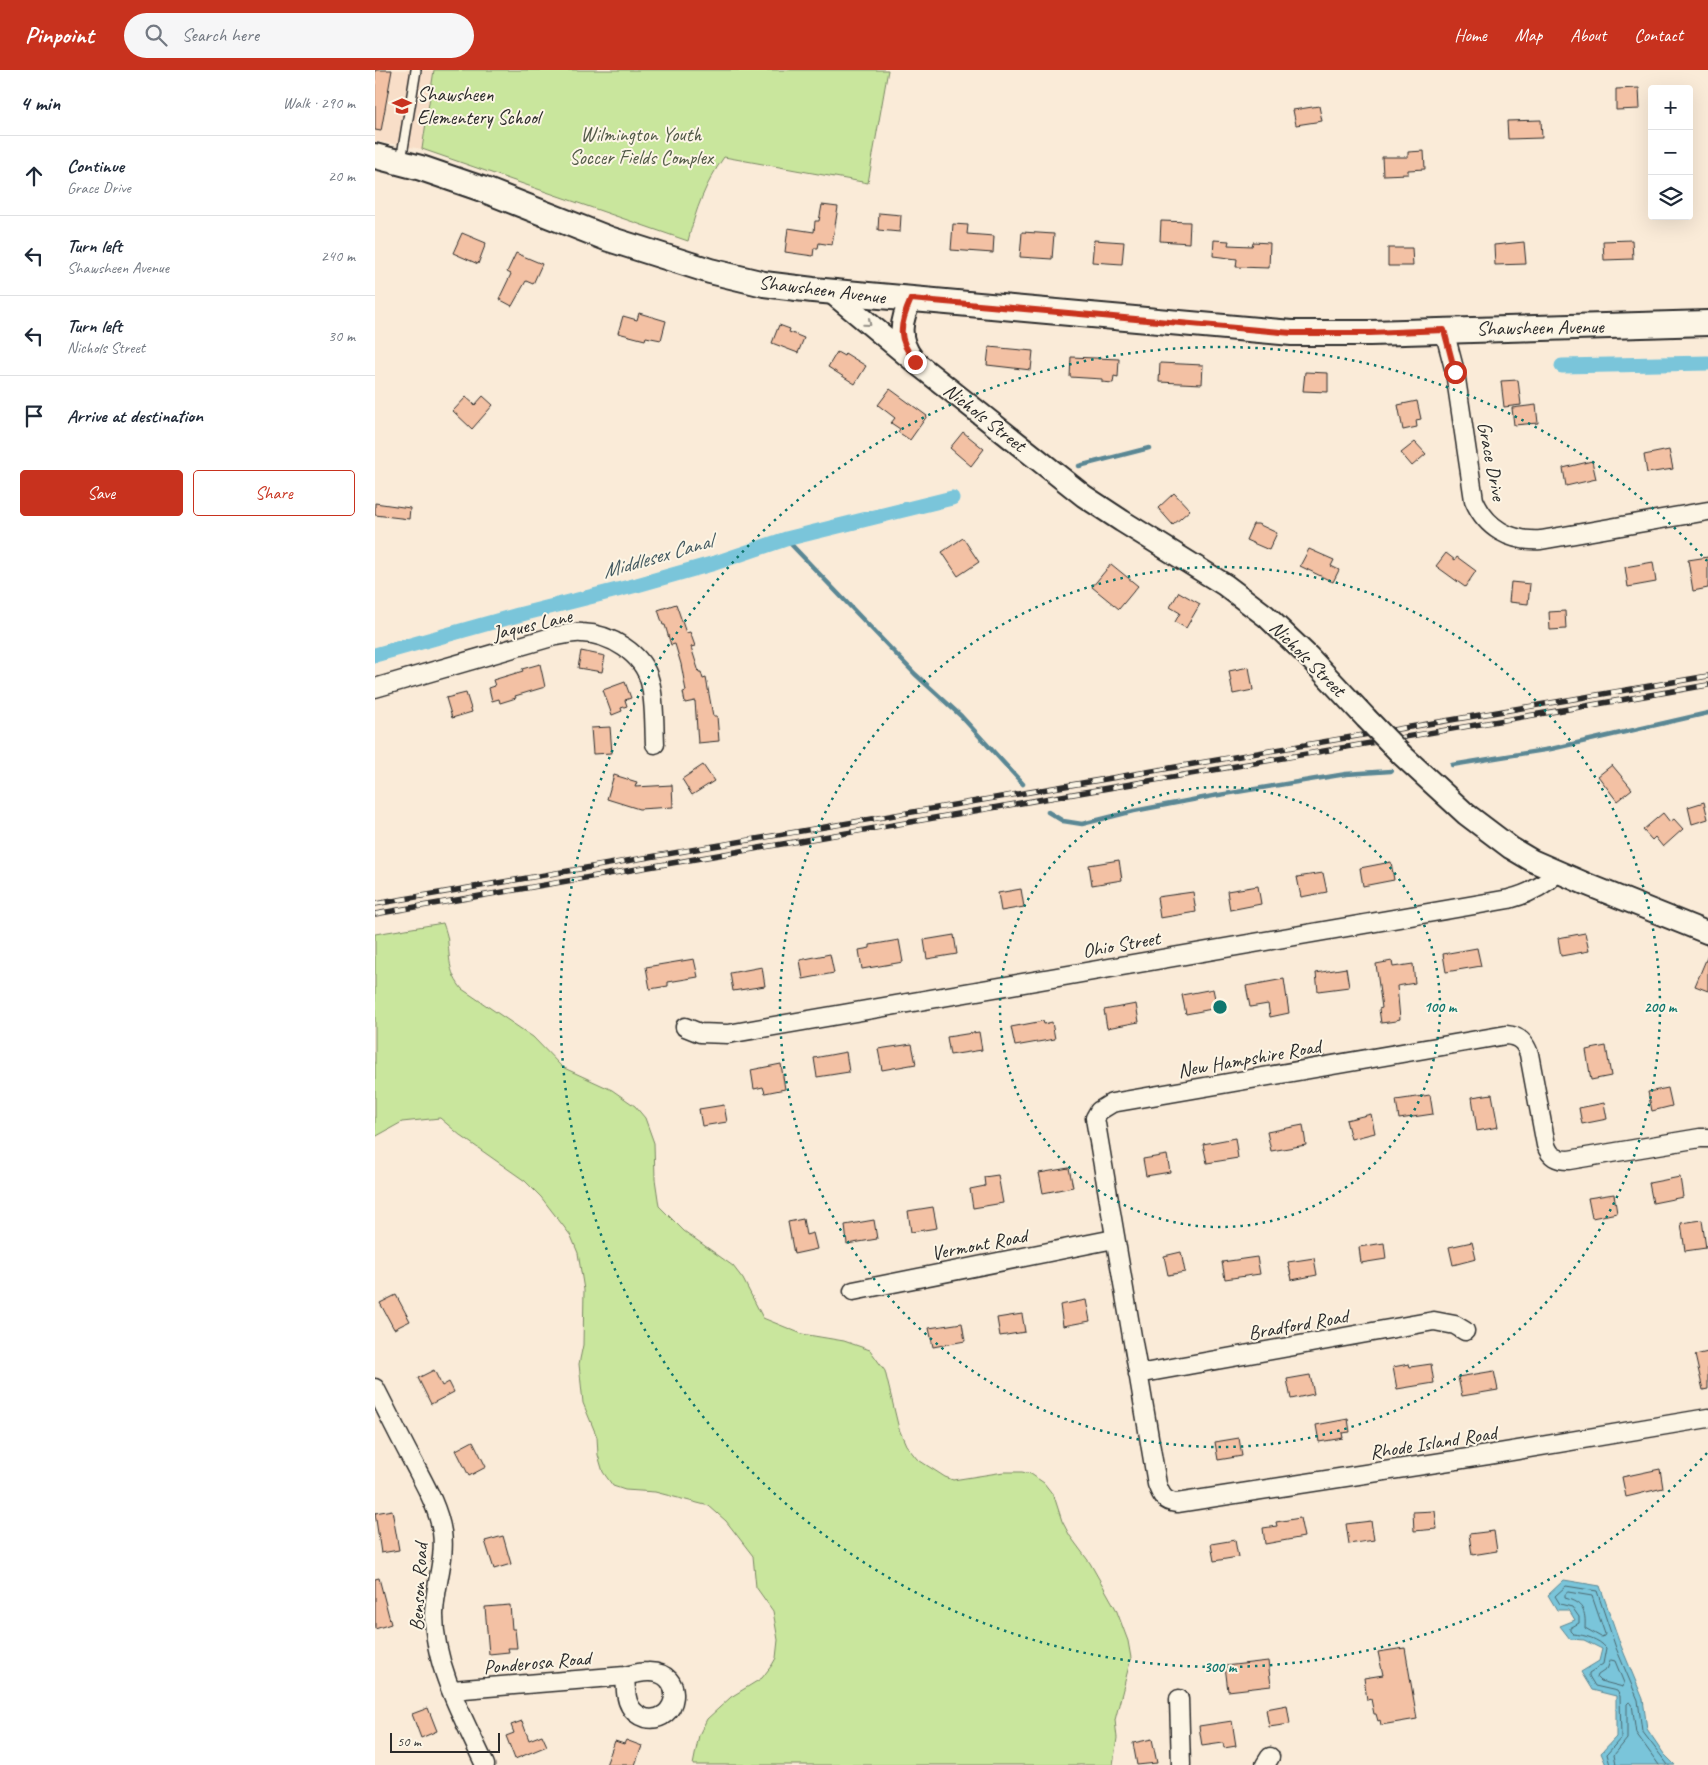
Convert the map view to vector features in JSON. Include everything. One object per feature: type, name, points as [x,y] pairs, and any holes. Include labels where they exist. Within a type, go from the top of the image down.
[{"type":"main road","name":"Shawsheen Avenue","points":[[375,156],[401,162],[482,189],[609,239],[710,271],[765,284],[831,292],[1292,333],[1370,333],[1708,323]]},
{"type":"street","name":"Nichols Street","points":[[831,292],[915,362],[1084,496],[1225,585],[1266,616],[1308,656],[1366,718],[1445,796],[1490,833],[1518,852],[1558,872],[1708,933]]},
{"type":"street","name":"Nichols Street","points":[[911,299],[901,337],[907,352],[915,362]]},
{"type":"street","name":"Grace Drive","points":[[1444,330],[1455,370],[1474,500],[1484,518],[1500,532],[1520,540],[1541,540],[1708,510]]},
{"type":"street","name":"Jaques Lane","points":[[375,688],[555,636],[573,633],[596,635],[610,639],[629,652],[640,662],[648,675],[652,692],[655,744]]},
{"type":"street","name":"Ohio Street","points":[[685,1027],[700,1033],[728,1034],[1509,899],[1535,890],[1547,883],[1558,872]]},
{"type":"street","name":"New Hampshire Road","points":[[1165,1500],[1157,1484],[1095,1125],[1095,1118],[1099,1111],[1105,1107],[1113,1103],[1506,1035],[1513,1036],[1526,1044],[1546,1144],[1554,1158],[1569,1160],[1708,1138]]},
{"type":"street","name":"Vermont Road","points":[[853,1291],[1115,1239]]},
{"type":"street","name":"Bradford Road","points":[[1138,1374],[1434,1321],[1455,1324],[1465,1330]]},
{"type":"street","name":"Benson Road","points":[[375,1388],[430,1495],[438,1515],[442,1534],[442,1555],[434,1613],[435,1635],[440,1658],[452,1690],[485,1765]]},
{"type":"street","name":"Rhode Island Road","points":[[1165,1500],[1170,1503],[1177,1503],[1708,1418]]},
{"type":"street","name":"Ponderosa Road","points":[[452,1690],[625,1676]]},
{"type":"street","points":[[1179,1699],[1181,1765]]},
{"type":"lane","points":[[401,162],[416,70]]},
{"type":"shaded area","name":"Shawsheen Elementery School","points":[[375,70],[434,70],[422,149],[375,141]]},
{"type":"green space","name":"Wilmington Youth Soccer Fields Complex","points":[[434,70],[888,70],[868,183],[724,157],[711,177],[702,197],[688,241],[422,149]]},
{"type":"green space","points":[[443,923],[452,972],[462,989],[533,1037],[562,1067],[612,1090],[635,1106],[645,1118],[654,1143],[655,1179],[659,1206],[684,1231],[733,1266],[743,1279],[763,1318],[802,1334],[844,1341],[870,1350],[885,1371],[899,1429],[906,1445],[917,1459],[945,1477],[953,1480],[1004,1472],[1022,1472],[1031,1474],[1044,1483],[1054,1496],[1062,1521],[1070,1536],[1090,1563],[1116,1609],[1128,1641],[1131,1658],[1115,1720],[1117,1738],[1113,1765],[693,1765],[699,1735],[707,1719],[731,1697],[762,1678],[776,1658],[778,1640],[773,1611],[756,1587],[753,1556],[726,1521],[709,1506],[655,1492],[625,1490],[613,1486],[603,1472],[598,1455],[597,1437],[583,1403],[579,1364],[583,1345],[584,1290],[578,1253],[571,1236],[541,1197],[525,1181],[461,1136],[440,1118],[402,1122],[375,1137],[375,934]]},
{"type":"water","points":[[1564,1580],[1600,1586],[1621,1646],[1643,1699],[1647,1729],[1664,1754],[1675,1765],[1606,1765],[1601,1753],[1616,1737],[1616,1696],[1592,1690],[1581,1672],[1599,1661],[1602,1649],[1584,1640],[1570,1639],[1560,1626],[1575,1620],[1569,1610],[1557,1610],[1548,1595]]},
{"type":"building","points":[[375,70],[392,70],[381,131],[375,130]]},
{"type":"building","points":[[1639,88],[1640,109],[1616,110],[1616,89]]},
{"type":"building","points":[[1319,106],[1322,121],[1296,125],[1293,110]]},
{"type":"building","points":[[1541,120],[1542,138],[1508,139],[1507,121]]},
{"type":"building","points":[[1424,151],[1425,169],[1408,170],[1408,174],[1383,175],[1382,157],[1408,157],[1408,152]]},
{"type":"building","points":[[822,205],[838,207],[832,245],[819,243],[818,248],[814,248],[813,256],[785,252],[788,228],[814,232],[815,221],[819,221]]},
{"type":"building","points":[[879,213],[901,215],[900,232],[878,230]]},
{"type":"building","points":[[1161,221],[1190,222],[1189,243],[1160,241]]},
{"type":"building","points":[[953,224],[968,225],[967,234],[994,236],[993,253],[951,250]]},
{"type":"building","points":[[1022,232],[1054,234],[1052,259],[1020,257]]},
{"type":"building","points":[[462,233],[486,243],[478,264],[453,253]]},
{"type":"building","points":[[1094,240],[1124,242],[1122,264],[1092,262]]},
{"type":"building","points":[[1214,240],[1229,241],[1228,245],[1252,246],[1253,242],[1270,243],[1269,268],[1236,267],[1237,259],[1213,256]]},
{"type":"building","points":[[1632,240],[1633,259],[1604,260],[1603,241]]},
{"type":"building","points":[[1524,242],[1526,264],[1495,265],[1494,245]]},
{"type":"building","points":[[1388,248],[1412,248],[1413,266],[1388,266]]},
{"type":"building","points":[[516,253],[542,264],[533,284],[526,281],[512,306],[499,299],[511,274],[507,272]]},
{"type":"building","points":[[639,313],[666,321],[661,340],[646,337],[645,340],[618,333],[623,316],[637,320]]},
{"type":"building","points":[[779,325],[790,329],[789,332],[804,338],[798,353],[772,343]]},
{"type":"building","points":[[989,347],[1033,351],[1031,370],[987,365]]},
{"type":"building","points":[[837,352],[844,356],[845,353],[866,366],[855,384],[828,367]]},
{"type":"building","points":[[1071,357],[1119,359],[1118,377],[1114,376],[1113,383],[1102,382],[1102,379],[1070,377]]},
{"type":"building","points":[[1160,363],[1203,365],[1202,384],[1159,382]]},
{"type":"building","points":[[1305,372],[1328,373],[1328,392],[1303,391]]},
{"type":"building","points":[[1518,380],[1521,405],[1504,407],[1501,381]]},
{"type":"building","points":[[890,389],[927,416],[910,440],[898,432],[900,429],[891,423],[895,418],[878,405]]},
{"type":"building","points":[[483,396],[493,405],[472,429],[453,411],[466,397],[475,405]]},
{"type":"building","points":[[1417,401],[1421,419],[1416,420],[1417,427],[1403,430],[1398,405]]},
{"type":"building","points":[[1536,405],[1538,423],[1514,425],[1512,408]]},
{"type":"building","points":[[963,432],[984,449],[971,466],[950,448]]},
{"type":"building","points":[[1415,442],[1426,454],[1412,466],[1401,453]]},
{"type":"building","points":[[1669,450],[1673,469],[1647,473],[1644,455]]},
{"type":"building","points":[[1592,461],[1596,479],[1566,486],[1563,468]]},
{"type":"building","points":[[1174,493],[1190,510],[1173,525],[1158,508]]},
{"type":"building","points":[[375,503],[410,508],[409,519],[375,515]]},
{"type":"building","points":[[1253,524],[1258,524],[1277,533],[1269,550],[1246,540]]},
{"type":"building","points":[[963,538],[979,562],[958,576],[942,552]]},
{"type":"building","points":[[1309,549],[1334,560],[1331,566],[1339,570],[1333,582],[1300,566]]},
{"type":"building","points":[[1446,553],[1455,560],[1457,557],[1476,571],[1465,587],[1436,566]]},
{"type":"building","points":[[1708,557],[1708,588],[1693,591],[1688,560]]},
{"type":"building","points":[[1653,562],[1656,582],[1628,587],[1625,567]]},
{"type":"building","points":[[1111,564],[1138,586],[1119,609],[1092,587]]},
{"type":"building","points":[[1511,582],[1530,584],[1528,604],[1509,602]]},
{"type":"building","points":[[1179,592],[1200,604],[1186,628],[1175,622],[1180,613],[1170,607]]},
{"type":"building","points":[[676,604],[686,633],[690,632],[695,646],[691,647],[699,672],[701,672],[703,679],[706,678],[713,716],[717,716],[719,741],[698,743],[695,701],[685,703],[683,692],[686,691],[681,664],[675,644],[671,645],[658,610]]},
{"type":"building","points":[[1565,611],[1566,629],[1550,630],[1549,612]]},
{"type":"building","points":[[581,651],[605,656],[602,672],[578,668]]},
{"type":"building","points":[[540,664],[545,687],[515,696],[516,698],[500,703],[499,699],[492,701],[489,688],[495,686],[493,680]]},
{"type":"building","points":[[1249,667],[1253,690],[1233,694],[1229,671]]},
{"type":"building","points":[[625,682],[631,698],[625,700],[627,706],[621,708],[622,711],[612,715],[603,690]]},
{"type":"building","points":[[466,693],[472,712],[452,718],[446,698]]},
{"type":"building","points":[[610,727],[612,753],[593,754],[591,728]]},
{"type":"building","points":[[703,765],[714,781],[692,795],[682,779]]},
{"type":"building","points":[[1612,765],[1632,789],[1617,801],[1598,776]]},
{"type":"building","points":[[614,775],[637,782],[635,787],[672,785],[673,807],[639,809],[607,799]]},
{"type":"building","points":[[1704,802],[1708,819],[1692,824],[1688,807]]},
{"type":"building","points":[[1663,813],[1670,822],[1674,819],[1683,829],[1663,847],[1655,837],[1652,840],[1643,830]]},
{"type":"building","points":[[1119,860],[1122,880],[1092,885],[1089,865]]},
{"type":"building","points":[[1391,862],[1394,880],[1363,886],[1360,868]]},
{"type":"building","points":[[1323,873],[1327,892],[1301,897],[1297,877]]},
{"type":"building","points":[[1258,886],[1261,904],[1230,910],[1227,891]]},
{"type":"building","points":[[1021,889],[1024,907],[1001,911],[998,893]]},
{"type":"building","points":[[1193,892],[1196,912],[1160,918],[1157,897]]},
{"type":"building","points":[[1585,933],[1589,951],[1561,956],[1558,938]]},
{"type":"building","points":[[954,935],[957,954],[927,959],[924,940]]},
{"type":"building","points":[[899,940],[903,962],[862,969],[859,950],[870,948],[870,945]]},
{"type":"building","points":[[1477,948],[1481,966],[1446,972],[1443,954]]},
{"type":"building","points":[[830,954],[834,973],[803,979],[800,960]]},
{"type":"building","points":[[1708,955],[1708,991],[1695,986]]},
{"type":"building","points":[[694,959],[698,977],[668,982],[668,986],[650,989],[646,967]]},
{"type":"building","points":[[1392,961],[1393,967],[1413,964],[1415,983],[1397,986],[1400,1019],[1381,1023],[1379,1009],[1382,1008],[1376,964]]},
{"type":"building","points":[[762,967],[765,986],[733,991],[730,973]]},
{"type":"building","points":[[1346,968],[1349,987],[1318,991],[1316,973]]},
{"type":"building","points":[[1284,979],[1289,1013],[1270,1017],[1268,1004],[1250,1007],[1246,986]]},
{"type":"building","points":[[1213,989],[1217,1008],[1186,1014],[1182,995]]},
{"type":"building","points":[[1136,1004],[1139,1022],[1107,1028],[1104,1010]]},
{"type":"building","points":[[1043,1021],[1044,1024],[1052,1022],[1055,1039],[1015,1046],[1011,1027]]},
{"type":"building","points":[[979,1032],[982,1050],[950,1055],[947,1037]]},
{"type":"building","points":[[912,1044],[916,1064],[882,1070],[878,1049]]},
{"type":"building","points":[[1606,1046],[1611,1076],[1591,1080],[1586,1050]]},
{"type":"building","points":[[846,1052],[849,1072],[817,1077],[814,1058]]},
{"type":"building","points":[[781,1064],[785,1089],[765,1093],[763,1087],[754,1089],[751,1070]]},
{"type":"building","points":[[1668,1088],[1672,1106],[1652,1111],[1648,1092]]},
{"type":"building","points":[[1492,1094],[1498,1127],[1477,1131],[1472,1097]]},
{"type":"building","points":[[1430,1095],[1433,1114],[1399,1119],[1396,1100]]},
{"type":"building","points":[[1604,1103],[1607,1119],[1582,1124],[1579,1108]]},
{"type":"building","points":[[724,1105],[727,1122],[702,1126],[699,1109]]},
{"type":"building","points":[[1371,1114],[1375,1133],[1351,1139],[1346,1120]]},
{"type":"building","points":[[1303,1125],[1306,1145],[1271,1151],[1267,1132]]},
{"type":"building","points":[[1235,1138],[1238,1158],[1207,1163],[1203,1144]]},
{"type":"building","points":[[1167,1155],[1170,1172],[1146,1176],[1143,1159]]},
{"type":"building","points":[[1069,1168],[1073,1187],[1043,1193],[1039,1173]]},
{"type":"building","points":[[998,1175],[1003,1203],[973,1208],[970,1189],[985,1186],[984,1177]]},
{"type":"building","points":[[1680,1177],[1683,1197],[1653,1203],[1649,1183]]},
{"type":"building","points":[[1614,1194],[1617,1213],[1592,1218],[1588,1198]]},
{"type":"building","points":[[933,1207],[937,1228],[911,1232],[908,1211]]},
{"type":"building","points":[[803,1219],[806,1235],[813,1233],[817,1249],[794,1254],[788,1222]]},
{"type":"building","points":[[874,1220],[877,1239],[847,1244],[845,1225]]},
{"type":"building","points":[[1702,1220],[1706,1248],[1685,1251],[1681,1223]]},
{"type":"building","points":[[1472,1242],[1476,1259],[1453,1265],[1449,1247]]},
{"type":"building","points":[[1384,1243],[1386,1259],[1361,1263],[1359,1247]]},
{"type":"building","points":[[1181,1252],[1185,1272],[1168,1275],[1164,1256]]},
{"type":"building","points":[[1257,1257],[1260,1274],[1225,1279],[1222,1262]]},
{"type":"building","points":[[1314,1258],[1317,1275],[1292,1280],[1288,1262]]},
{"type":"building","points":[[396,1295],[410,1321],[394,1329],[380,1303]]},
{"type":"building","points":[[1086,1300],[1090,1321],[1063,1326],[1060,1305]]},
{"type":"building","points":[[1022,1314],[1025,1332],[1000,1336],[997,1318]]},
{"type":"building","points":[[962,1323],[965,1341],[933,1347],[929,1328]]},
{"type":"building","points":[[1708,1352],[1708,1389],[1703,1390],[1695,1355]]},
{"type":"building","points":[[1409,1364],[1410,1367],[1431,1364],[1434,1383],[1397,1389],[1393,1367]]},
{"type":"building","points":[[434,1370],[442,1386],[449,1382],[454,1392],[431,1404],[418,1378]]},
{"type":"building","points":[[1494,1371],[1498,1390],[1462,1396],[1458,1377]]},
{"type":"building","points":[[1310,1375],[1314,1394],[1291,1399],[1287,1379]]},
{"type":"building","points":[[1348,1419],[1350,1432],[1342,1433],[1343,1438],[1319,1442],[1316,1425]]},
{"type":"building","points":[[1239,1438],[1242,1456],[1218,1460],[1215,1442]]},
{"type":"building","points":[[473,1441],[486,1467],[469,1476],[456,1450]]},
{"type":"building","points":[[1660,1469],[1663,1488],[1626,1497],[1622,1477]]},
{"type":"building","points":[[392,1510],[399,1550],[381,1553],[375,1513]]},
{"type":"building","points":[[1435,1511],[1437,1529],[1414,1531],[1413,1512]]},
{"type":"building","points":[[1300,1518],[1304,1537],[1265,1544],[1263,1528],[1277,1526],[1276,1522]]},
{"type":"building","points":[[1371,1521],[1374,1540],[1349,1544],[1346,1524]]},
{"type":"building","points":[[1494,1531],[1497,1551],[1472,1555],[1469,1534]]},
{"type":"building","points":[[503,1536],[511,1564],[494,1569],[485,1541]]},
{"type":"building","points":[[1235,1540],[1238,1557],[1214,1561],[1211,1544]]},
{"type":"building","points":[[379,1578],[391,1624],[375,1629],[375,1579]]},
{"type":"building","points":[[510,1605],[512,1629],[515,1629],[517,1648],[508,1648],[509,1652],[489,1654],[485,1607]]},
{"type":"building","points":[[1405,1648],[1417,1719],[1381,1725],[1380,1720],[1378,1721],[1376,1714],[1374,1714],[1371,1699],[1367,1700],[1364,1678],[1383,1675],[1378,1652]]},
{"type":"building","points":[[1268,1661],[1271,1686],[1228,1691],[1225,1666]]},
{"type":"building","points":[[1287,1705],[1290,1724],[1269,1727],[1266,1709]]},
{"type":"building","points":[[428,1708],[437,1731],[421,1738],[412,1714]]},
{"type":"building","points":[[522,1721],[529,1740],[542,1735],[547,1746],[515,1759],[506,1736],[514,1733],[511,1725]]},
{"type":"building","points":[[1232,1721],[1236,1746],[1224,1748],[1223,1743],[1202,1746],[1199,1726]]},
{"type":"building","points":[[1152,1739],[1157,1763],[1137,1765],[1133,1743]]},
{"type":"building","points":[[626,1740],[642,1746],[635,1765],[606,1765],[615,1741],[624,1744]]},
{"type":"waterway","name":"Middlesex Canal","points":[[1562,366],[1708,363]]},
{"type":"waterway","name":"Middlesex Canal","points":[[1079,466],[1149,448]]},
{"type":"waterway","name":"Middlesex Canal","points":[[375,655],[715,563],[786,539],[952,498]]},
{"type":"waterway","points":[[786,539],[915,674],[961,716],[1023,784]]},
{"type":"waterway","points":[[1452,765],[1551,749],[1708,713]]},
{"type":"waterway","points":[[1048,812],[1063,821],[1082,824],[1134,811],[1213,796],[1346,774],[1391,771]]},
{"type":"railway","points":[[375,904],[1708,676]]},
{"type":"railway","points":[[375,914],[1708,685]]},
{"type":"place","name":"Shawsheen Elementery School","points":[[402,106]]},
{"type":"route","points":[[915,362],[907,352],[901,337],[907,307],[911,299],[1292,333],[1370,333],[1444,330],[1455,372]]}]
